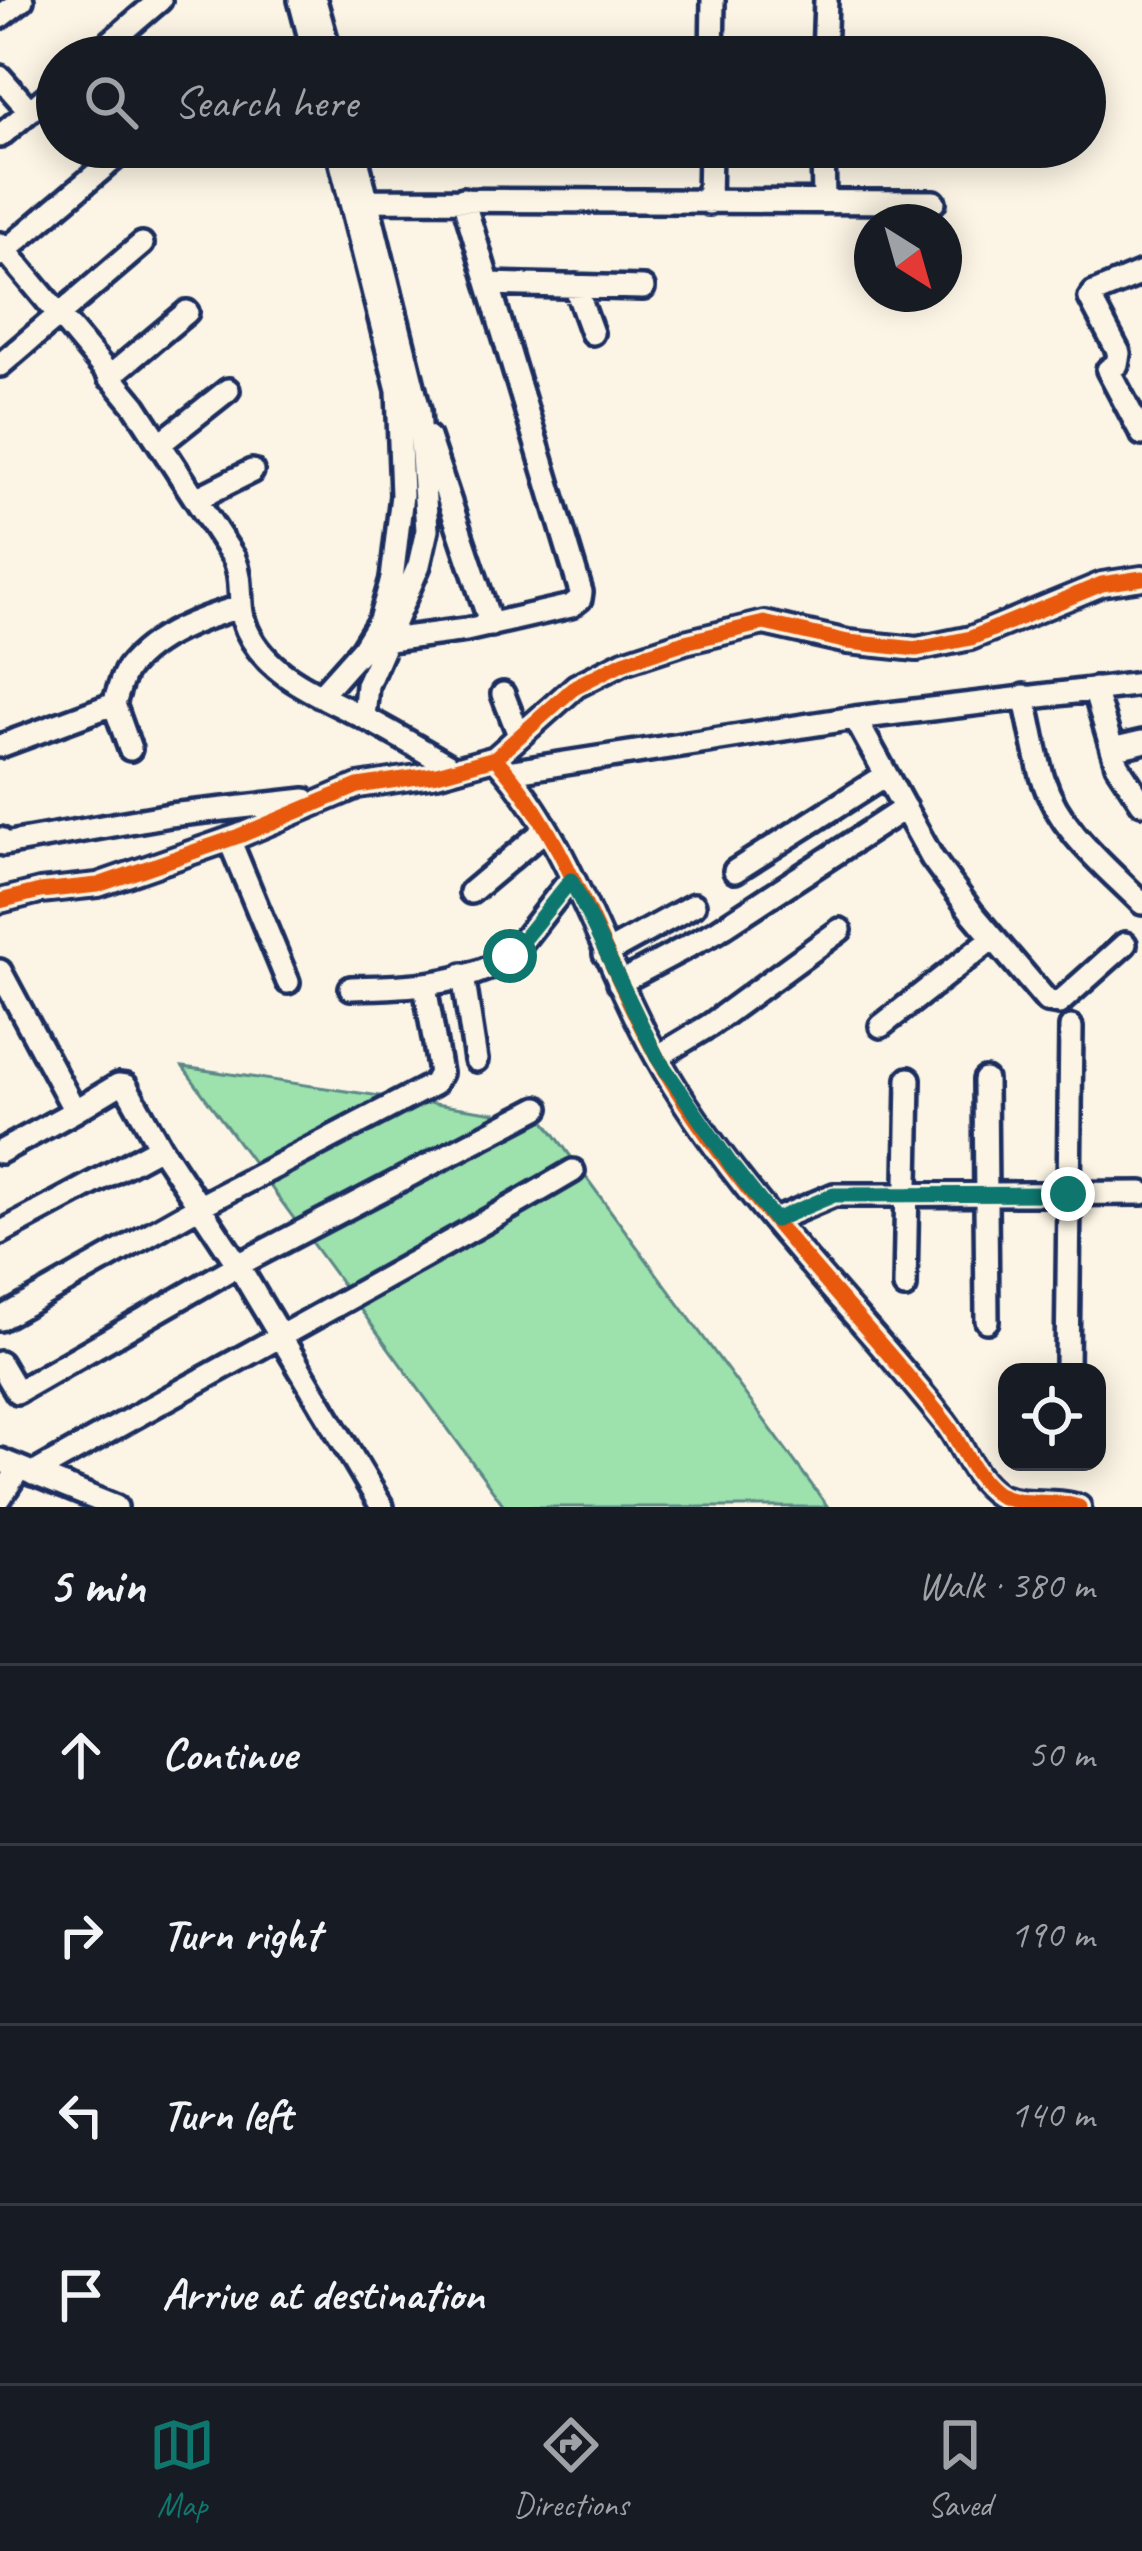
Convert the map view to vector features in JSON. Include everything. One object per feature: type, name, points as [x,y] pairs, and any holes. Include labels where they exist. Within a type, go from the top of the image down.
[{"type":"street","points":[[0,17],[22,0]]},
{"type":"street","points":[[118,36],[160,0]]},
{"type":"street","points":[[300,0],[309,36]]},
{"type":"street","points":[[315,0],[325,36]]},
{"type":"street","points":[[712,36],[713,0]]},
{"type":"street","points":[[825,36],[826,0]]},
{"type":"street","points":[[0,77],[30,111]]},
{"type":"street","points":[[0,136],[36,106]]},
{"type":"street","points":[[102,168],[2,250],[62,314],[161,443],[243,577],[240,607],[259,649],[296,684],[455,769]]},
{"type":"street","points":[[346,168],[419,410],[491,625]]},
{"type":"street","points":[[320,696],[362,649],[380,620],[392,579],[402,496],[398,390],[356,168]]},
{"type":"street","points":[[709,203],[710,168]]},
{"type":"street","points":[[824,168],[824,202]]},
{"type":"street","points":[[359,199],[934,202]]},
{"type":"street","points":[[389,640],[491,625],[571,606],[580,599],[463,199]]},
{"type":"street","points":[[0,365],[142,244]]},
{"type":"street","points":[[1142,273],[1094,292],[1090,298],[1120,353],[1117,364],[1108,370],[1142,434]]},
{"type":"street","points":[[489,284],[644,288]]},
{"type":"street","points":[[575,286],[592,333]]},
{"type":"street","points":[[110,377],[187,311]]},
{"type":"street","points":[[161,443],[227,390]]},
{"type":"street","points":[[364,718],[368,685],[419,565],[427,530],[419,410]]},
{"type":"street","points":[[196,499],[252,471]]},
{"type":"street","points":[[501,765],[519,735],[575,686],[625,662],[685,642],[764,622],[848,642],[917,649],[971,638],[1102,584],[1142,578]]},
{"type":"street","points":[[130,749],[114,704],[127,669],[201,618],[240,607]]},
{"type":"street","points":[[0,901],[98,885],[229,839],[358,786],[455,769],[1142,685]]},
{"type":"street","points":[[1094,689],[1117,765],[1142,803]]},
{"type":"street","points":[[503,694],[519,735]]},
{"type":"street","points":[[1024,696],[1042,778],[1054,805],[1071,831],[1142,903]]},
{"type":"street","points":[[0,746],[114,704]]},
{"type":"street","points":[[855,718],[932,858],[993,938],[1054,1005],[1125,944]]},
{"type":"street","points":[[1112,749],[1142,742]]},
{"type":"street","points":[[501,765],[546,829],[657,1057],[732,1166],[948,1426],[973,1471],[1001,1497],[1078,1507]]},
{"type":"street","points":[[735,871],[886,775]]},
{"type":"street","points":[[0,839],[4,844],[170,815],[331,797]]},
{"type":"street","points":[[620,983],[717,931],[904,808]]},
{"type":"street","points":[[471,892],[546,829]]},
{"type":"street","points":[[229,839],[288,982]]},
{"type":"street","points":[[351,988],[425,986],[510,956],[571,880]]},
{"type":"street","points":[[605,953],[694,904]]},
{"type":"street","points":[[657,1057],[710,1025],[840,930]]},
{"type":"street","points":[[881,1026],[993,938]]},
{"type":"street","points":[[0,970],[75,1111]]},
{"type":"street","points":[[463,975],[476,1060]]},
{"type":"street","points":[[0,1319],[198,1207],[434,1084],[440,1073],[425,986]]},
{"type":"street","points":[[1067,1363],[1070,1027]]},
{"type":"street","points":[[905,1286],[909,1079]]},
{"type":"street","points":[[985,1080],[987,1321]]},
{"type":"street","points":[[0,1152],[118,1085],[126,1086],[382,1507]]},
{"type":"street","points":[[0,1363],[9,1397],[238,1265],[538,1108]]},
{"type":"street","points":[[0,1234],[160,1147]]},
{"type":"street","points":[[0,1498],[17,1468],[456,1240],[573,1172]]},
{"type":"street","points":[[775,1220],[834,1195],[1142,1193]]},
{"type":"street","points":[[17,1468],[116,1507]]},
{"type":"green space","points":[[183,1067],[544,1120],[828,1507],[505,1507]]},
{"type":"cycle path","points":[[0,901],[98,885],[239,836],[358,786],[437,774],[495,758],[576,686],[624,662],[685,642],[764,623],[848,642],[917,649],[971,638],[1102,584],[1142,578]]},
{"type":"cycle path","points":[[495,758],[545,826],[656,1055],[720,1153],[945,1422],[989,1488],[1017,1501],[1079,1507]]},
{"type":"route","points":[[510,956],[571,880],[657,1057],[775,1220],[834,1195],[1068,1194]]}]
